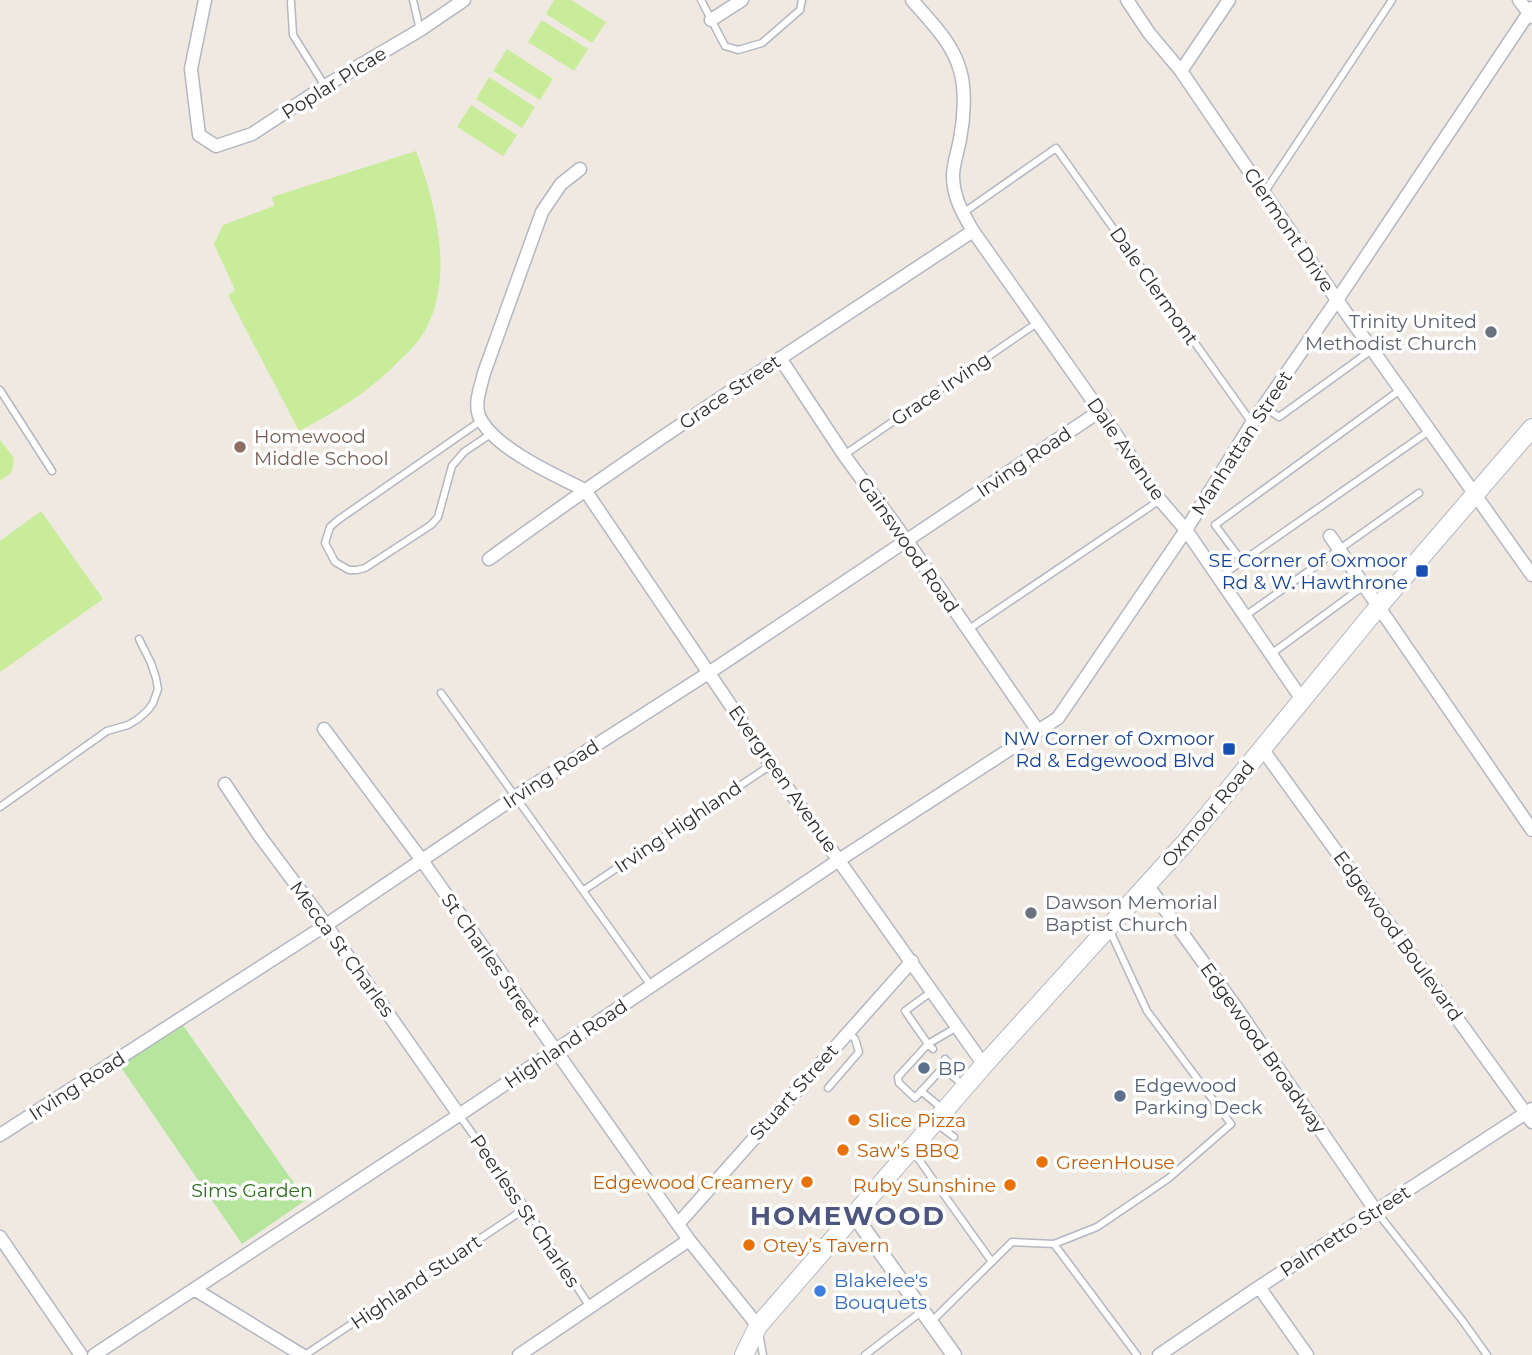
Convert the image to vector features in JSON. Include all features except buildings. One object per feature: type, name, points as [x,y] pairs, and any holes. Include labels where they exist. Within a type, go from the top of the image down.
[{"type":"main road","name":"Oxmoor Road","points":[[744,1355],[758,1326],[984,1065],[1148,886],[1263,750],[1379,606],[1532,428]]},
{"type":"street","name":"Poplar Plcae","points":[[205,0],[191,69],[199,135],[216,146],[252,134],[464,0]]},
{"type":"street","points":[[711,20],[742,0]]},
{"type":"street","name":"Dale Avenue","points":[[912,0],[947,41],[961,71],[964,103],[953,176],[955,192],[973,231],[1160,500],[1186,530],[1303,701]]},
{"type":"street","name":"Clermont Drive","points":[[1127,0],[1181,71],[1337,300],[1530,567]]},
{"type":"street","points":[[1181,71],[1229,0]]},
{"type":"street","points":[[1519,0],[1531,12]]},
{"type":"street","name":"Manhattan Street","points":[[1038,731],[1058,718],[1186,530],[1252,423],[1531,12]]},
{"type":"street","points":[[580,169],[561,184],[542,212],[478,395],[479,414],[492,433],[543,470],[585,490]]},
{"type":"street","name":"Grace Street","points":[[489,559],[585,490],[973,231]]},
{"type":"street","name":"Gainswood Road","points":[[780,358],[844,455],[1038,731]]},
{"type":"street","name":"Irving Road","points":[[0,1135],[326,925],[421,859],[709,672],[1100,411]]},
{"type":"street","name":"Evergreen Avenue","points":[[585,490],[771,765],[984,1065]]},
{"type":"street","points":[[1330,536],[1532,830]]},
{"type":"street","name":"St Charles Street","points":[[324,729],[421,859],[689,1240],[758,1326]]},
{"type":"street","name":"Highland Road","points":[[93,1355],[1038,731]]},
{"type":"street","name":"Edgewood Boulevard","points":[[1263,750],[1530,1115]]},
{"type":"street","name":"Mecca St Charles","points":[[225,784],[459,1115]]},
{"type":"street","name":"Edgewood Broadway","points":[[1148,886],[1235,1006],[1376,1211]]},
{"type":"street","name":"Stuart Street","points":[[678,1224],[912,961]]},
{"type":"street","name":"Palmetto Street","points":[[1159,1355],[1376,1211],[1530,1115]]},
{"type":"street","points":[[854,1214],[954,1355]]},
{"type":"street","points":[[0,1237],[81,1355]]},
{"type":"street","points":[[519,1355],[689,1240]]},
{"type":"street","points":[[1259,1287],[1307,1355]]},
{"type":"street","points":[[194,1289],[303,1355]]},
{"type":"lane","points":[[413,0],[419,30]]},
{"type":"lane","points":[[701,0],[725,46],[738,51],[762,43],[800,10],[802,0]]},
{"type":"lane","points":[[1264,193],[1392,0]]},
{"type":"lane","points":[[291,2],[293,34],[326,86]]},
{"type":"lane","name":"Dale Clermont","points":[[963,213],[1056,148],[1252,423]]},
{"type":"lane","name":"Grace Irving","points":[[844,455],[1037,323]]},
{"type":"lane","points":[[1264,407],[1279,417],[1373,349]]},
{"type":"lane","points":[[1241,561],[1215,525],[1401,389]]},
{"type":"lane","points":[[0,390],[52,471]]},
{"type":"lane","points":[[482,420],[330,527],[326,543],[335,562],[349,570],[365,568],[431,525],[438,517],[452,466],[464,452],[492,433]]},
{"type":"lane","points":[[1218,578],[1431,430]]},
{"type":"lane","points":[[1245,616],[1419,493]]},
{"type":"lane","points":[[967,630],[1160,500]]},
{"type":"lane","points":[[1271,654],[1365,585]]},
{"type":"lane","points":[[0,807],[107,731],[128,725],[148,710],[158,689],[151,663],[139,639]]},
{"type":"lane","points":[[441,693],[652,986]]},
{"type":"lane","name":"Irving Highland","points":[[584,890],[771,765]]},
{"type":"lane","points":[[865,1355],[927,1316],[1012,1242],[1054,1244],[1097,1227],[1169,1178],[1231,1124],[1147,1011],[1109,929]]},
{"type":"lane","points":[[931,1046],[905,1011],[933,991]]},
{"type":"lane","points":[[945,1059],[948,1062],[915,1098],[899,1083],[898,1077],[910,1069],[931,1046],[957,1027]]},
{"type":"lane","points":[[828,1088],[859,1052],[855,1039],[848,1032]]},
{"type":"lane","points":[[943,1068],[965,1087]]},
{"type":"lane","points":[[921,1091],[954,1137]]},
{"type":"lane","name":"Peerless St Charles","points":[[459,1115],[526,1208],[590,1307]]},
{"type":"lane","points":[[911,1149],[992,1262]]},
{"type":"lane","name":"Highland Stuart","points":[[303,1355],[526,1208]]},
{"type":"lane","points":[[1376,1211],[1487,1355]]},
{"type":"lane","points":[[1054,1244],[1137,1355]]},
{"type":"lane","points":[[758,1326],[763,1355]]},
{"type":"green space","points":[[554,0],[571,0],[606,22],[592,43],[546,14]]},
{"type":"green space","points":[[542,20],[588,49],[574,71],[528,42]]},
{"type":"green space","points":[[507,49],[553,79],[540,100],[493,71]]},
{"type":"green space","points":[[489,77],[535,107],[522,128],[476,99]]},
{"type":"green space","points":[[471,105],[517,135],[503,156],[457,127]]},
{"type":"green space","points":[[416,151],[431,196],[440,245],[438,294],[432,316],[418,341],[373,385],[350,402],[299,431],[228,295],[235,290],[214,244],[223,225],[274,206],[272,197]]},
{"type":"green space","points":[[0,440],[14,458],[12,472],[0,481]]},
{"type":"green space","points":[[41,511],[103,599],[0,672],[0,541]]},
{"type":"green space","name":"Sims Garden","points":[[182,1024],[306,1200],[242,1244],[120,1066]]},
{"type":"place","name":"Trinity United Methodist Church","points":[[1491,332]]},
{"type":"place","name":"Homewood Middle School","points":[[240,447]]},
{"type":"place","name":"SE Corner of Oxmoor Rd & W. Hawthrone","points":[[1422,571]]},
{"type":"place","name":"NW Corner of Oxmoor Rd & Edgewood Blvd","points":[[1229,749]]},
{"type":"place","name":"Dawson Memorial Baptist Church","points":[[1031,913]]},
{"type":"place","name":"BP","points":[[924,1068]]},
{"type":"place","name":"Edgewood Parking Deck","points":[[1120,1096]]},
{"type":"place","name":"Slice Pizza","points":[[854,1120]]},
{"type":"place","name":"Saw's BBQ","points":[[843,1150]]},
{"type":"place","name":"GreenHouse","points":[[1042,1162]]},
{"type":"place","name":"Edgewood Creamery","points":[[807,1182]]},
{"type":"place","name":"Ruby Sunshine","points":[[1010,1185]]},
{"type":"place","name":"Otey’s Tavern","points":[[749,1245]]},
{"type":"place","name":"Blakelee's Bouquets","points":[[820,1291]]},
{"type":"district","name":"HOMEWOOD","points":[[848,1216]]}]
